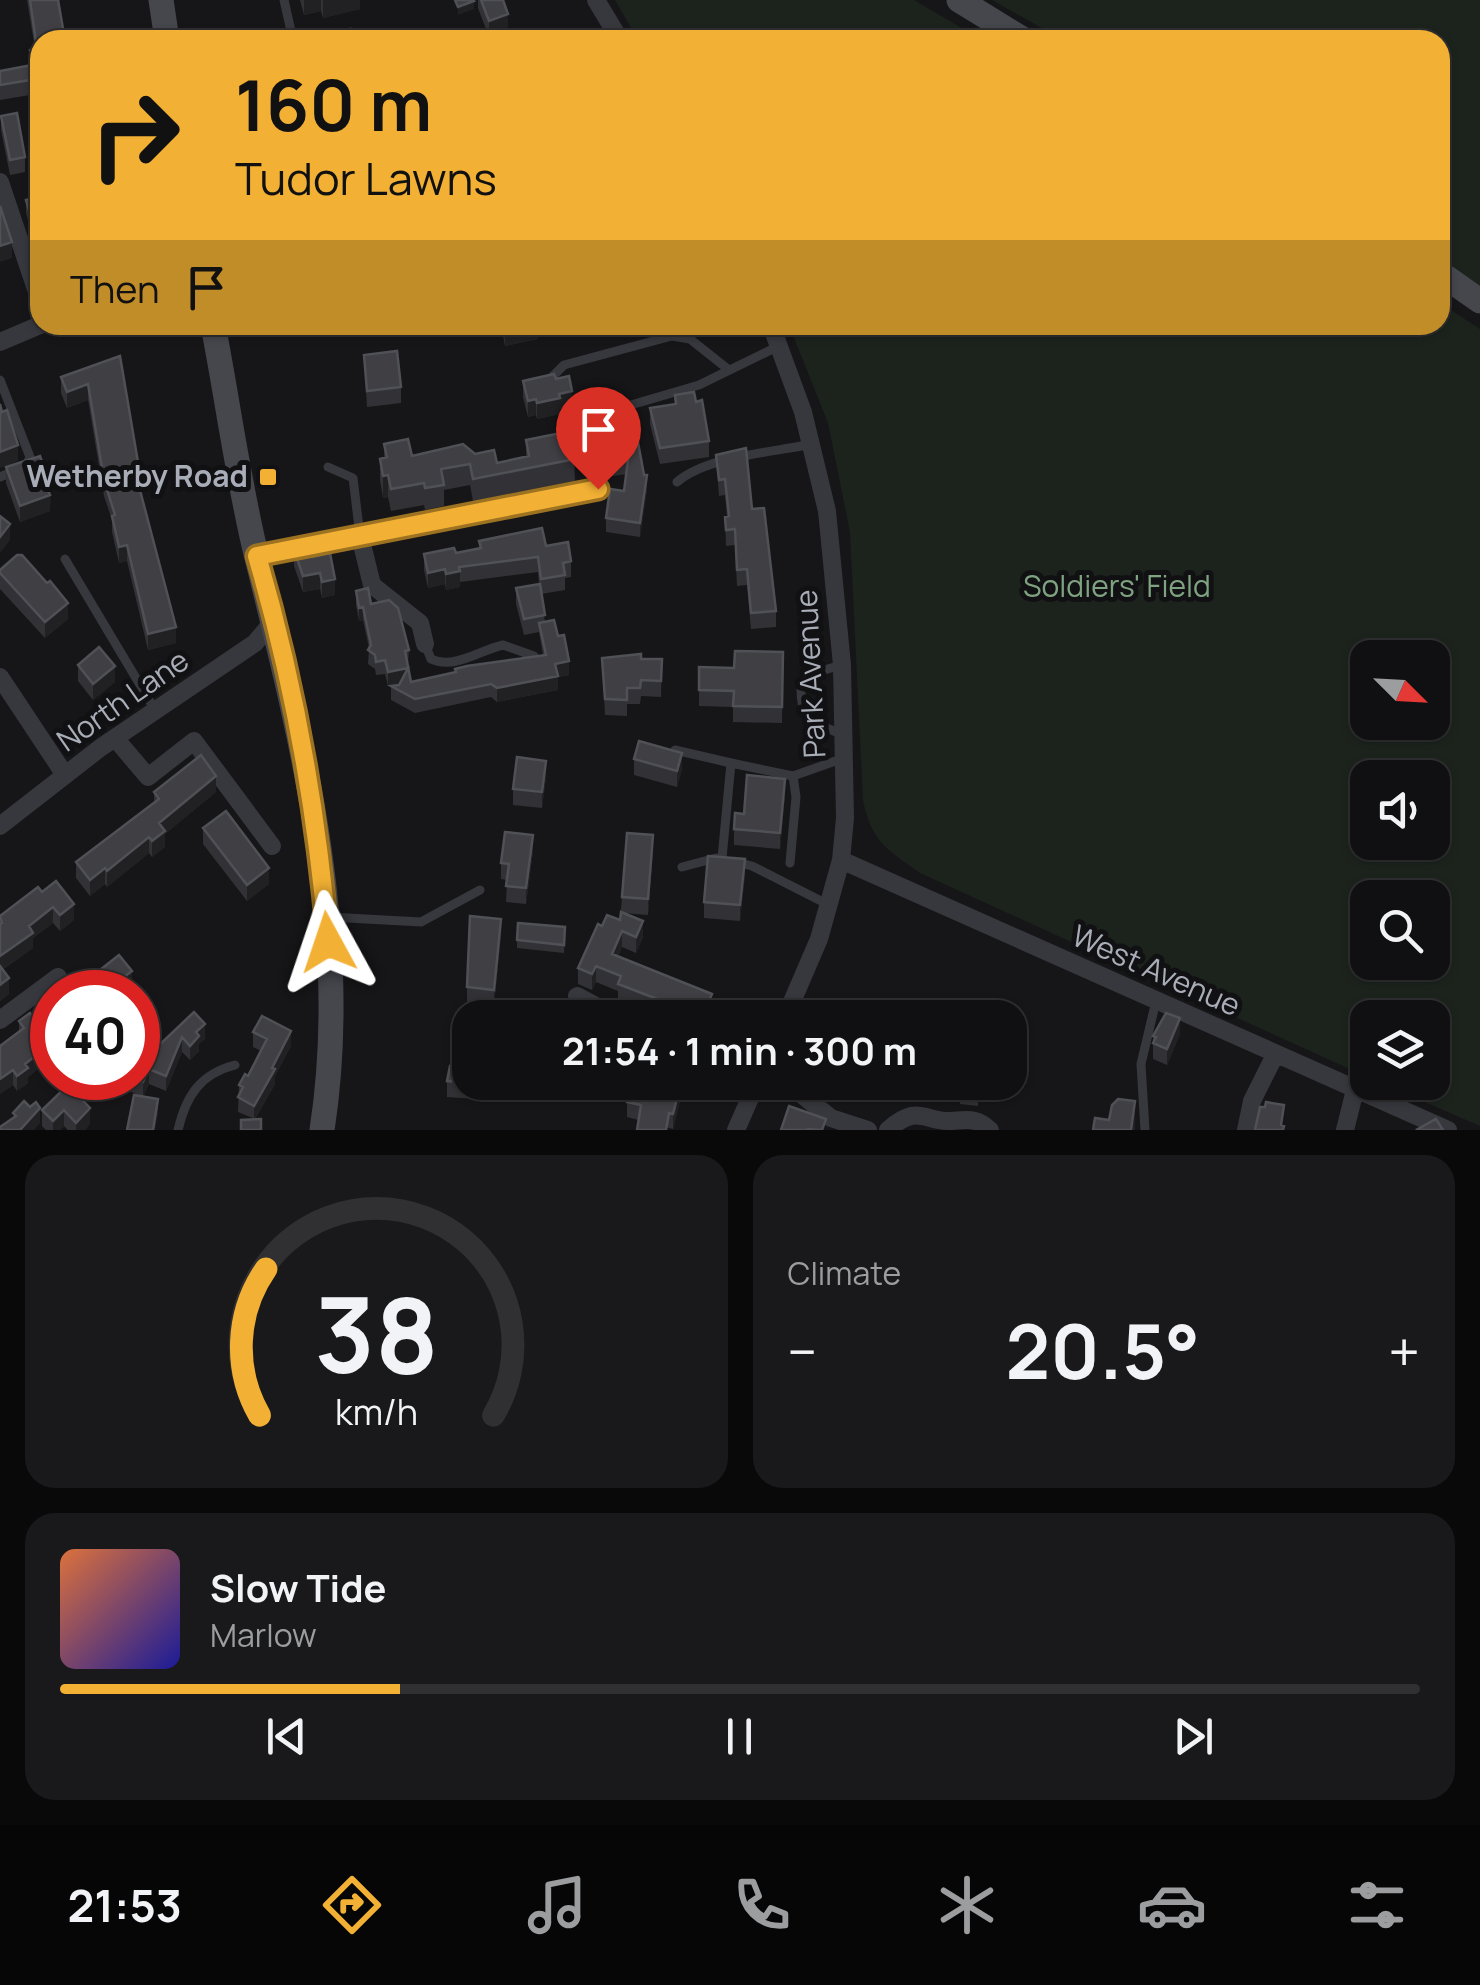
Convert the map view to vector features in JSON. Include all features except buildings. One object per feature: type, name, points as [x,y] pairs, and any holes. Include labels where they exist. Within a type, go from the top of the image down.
[{"type":"street","points":[[161,0],[166,30]]},
{"type":"street","points":[[596,0],[614,30]]},
{"type":"street","points":[[958,0],[1008,30]]},
{"type":"street","points":[[0,182],[30,271]]},
{"type":"street","points":[[1450,280],[1480,301]]},
{"type":"street","points":[[0,342],[30,329]]},
{"type":"street","points":[[215,335],[257,556],[275,619],[318,830],[330,967],[329,1083],[322,1130]]},
{"type":"street","name":"Park Avenue","points":[[775,335],[803,412],[826,511],[842,665],[844,736],[841,860],[819,939],[793,1000]]},
{"type":"street","points":[[257,556],[598,489]]},
{"type":"street","points":[[360,536],[372,585],[420,623],[425,644]]},
{"type":"street","name":"North Lane","points":[[0,826],[115,738],[254,643],[275,619]]},
{"type":"street","points":[[0,677],[64,775]]},
{"type":"street","points":[[115,738],[148,778],[194,741],[272,846]]},
{"type":"street","name":"West Avenue","points":[[841,860],[1350,1088]]},
{"type":"street","points":[[577,996],[584,1000]]},
{"type":"street","points":[[0,1020],[30,998]]},
{"type":"street","points":[[1246,1130],[1252,1102],[1276,1055]]},
{"type":"street","points":[[736,1130],[749,1100]]},
{"type":"street","points":[[808,1100],[830,1118],[868,1130]]},
{"type":"street","points":[[1345,1130],[1352,1100]]},
{"type":"street","name":"West Avenue","points":[[1378,1100],[1448,1130]]},
{"type":"street","points":[[888,1130],[897,1122],[924,1114],[947,1121],[971,1118],[990,1130]]},
{"type":"lane","points":[[284,0],[290,30]]},
{"type":"lane","points":[[552,378],[564,365],[672,336],[690,340],[729,370]]},
{"type":"lane","points":[[616,413],[616,454],[610,460],[593,456],[592,441],[598,426],[624,407],[700,385],[779,346]]},
{"type":"lane","points":[[0,380],[30,457],[26,466],[0,477]]},
{"type":"lane","points":[[677,482],[707,465],[810,444]]},
{"type":"lane","points":[[328,467],[353,478],[360,536]]},
{"type":"lane","points":[[65,560],[156,710]]},
{"type":"lane","points":[[425,644],[437,663],[458,661],[503,644],[534,656]]},
{"type":"lane","points":[[842,665],[813,674],[801,685],[800,710],[807,718],[844,736]]},
{"type":"lane","points":[[675,750],[794,776],[844,758]]},
{"type":"lane","points":[[722,858],[731,763]]},
{"type":"lane","points":[[790,862],[794,776]]},
{"type":"lane","points":[[682,867],[722,858],[752,866],[828,905]]},
{"type":"lane","points":[[326,917],[420,922],[480,890]]},
{"type":"lane","points":[[1145,1130],[1141,1064],[1156,1001]]},
{"type":"lane","points":[[178,1130],[183,1108],[204,1078],[235,1065]]},
{"type":"green space","points":[[615,0],[914,0],[965,30],[632,30]]},
{"type":"green space","points":[[992,0],[1480,0],[1480,286],[1450,266],[1450,30],[1045,30]]},
{"type":"green space","name":"Soldiers' Field","points":[[1450,310],[1480,329],[1480,1126],[1420,1100],[1450,1100],[1450,1000],[1350,1000],[1350,1069],[920,873],[882,843],[871,826],[863,800],[850,532],[828,423],[793,335],[1450,335]]},
{"type":"place","name":"Wetherby Road","points":[[268,477]]},
{"type":"route","points":[[328,942],[318,830],[275,619],[257,556],[598,489]]}]
